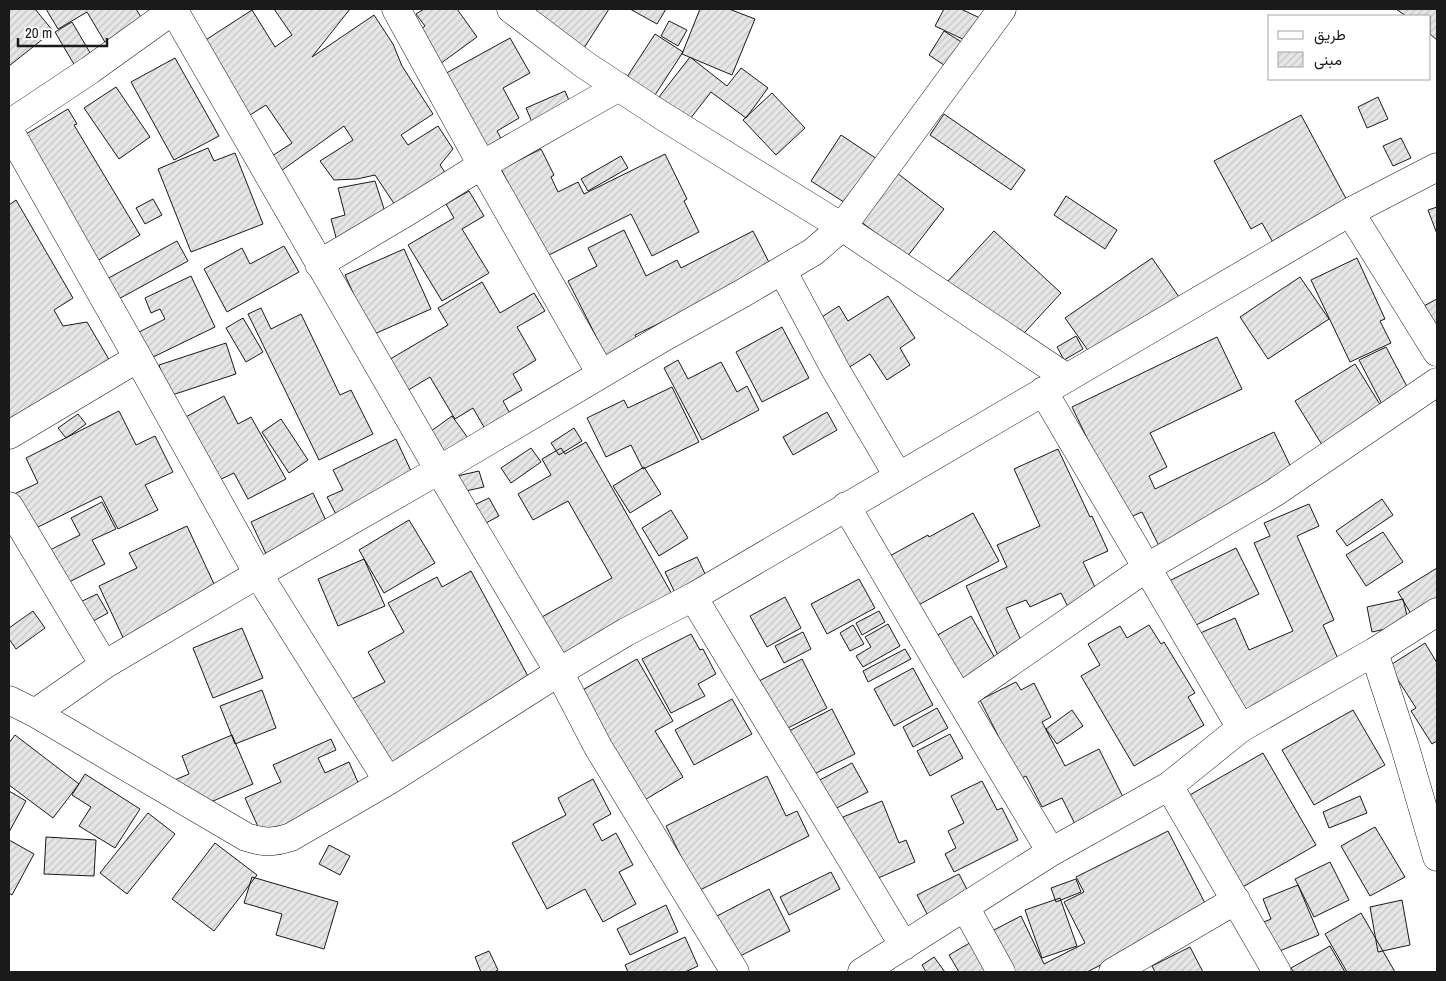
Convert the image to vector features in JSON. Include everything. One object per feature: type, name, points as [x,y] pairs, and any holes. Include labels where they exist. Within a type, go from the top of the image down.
[{"type":"street","points":[[9,124],[90,70],[174,9],[319,264],[559,672],[598,747],[735,972]]},
{"type":"street","points":[[396,9],[601,374]]},
{"type":"street","points":[[511,9],[585,65],[661,115],[842,227],[1067,378]]},
{"type":"street","points":[[35,713],[104,665],[813,252],[842,227],[1002,9]]},
{"type":"street","points":[[319,264],[482,165],[619,87]]},
{"type":"street","points":[[9,130],[258,574],[388,781]]},
{"type":"street","points":[[9,700],[35,713],[246,837],[262,842],[277,842],[291,837],[388,781],[559,672],[626,632],[693,597],[1350,212],[1437,167]]},
{"type":"street","points":[[1350,212],[1437,352]]},
{"type":"street","points":[[782,270],[835,370],[898,476]]},
{"type":"street","points":[[9,435],[138,358]]},
{"type":"street","points":[[959,698],[1146,568],[1274,492],[1437,382]]},
{"type":"street","points":[[1043,391],[1241,728]]},
{"type":"street","points":[[9,506],[104,665]]},
{"type":"street","points":[[846,506],[1051,852]]},
{"type":"street","points":[[693,597],[904,946]]},
{"type":"street","points":[[862,972],[1051,852],[1169,786],[1241,728],[1374,652],[1437,612]]},
{"type":"street","points":[[1374,652],[1405,747],[1437,857]]},
{"type":"street","points":[[1169,786],[1277,972]]},
{"type":"street","points":[[1113,972],[1236,900]]},
{"type":"street","points":[[965,907],[1002,972]]},
{"type":"building","points":[[9,9],[35,9],[53,31],[9,66]]},
{"type":"building","points":[[46,9],[136,9],[150,32],[112,54],[87,12],[58,29]]},
{"type":"building","points":[[274,9],[350,9],[312,57],[374,15],[393,44],[402,66],[433,114],[401,135],[408,145],[438,126],[453,149],[440,165],[451,181],[401,214],[375,175],[357,179],[334,180],[320,161],[353,140],[344,126],[278,173],[269,158],[292,143],[266,105],[250,115],[201,43],[252,10],[275,47],[292,35]]},
{"type":"building","points":[[424,9],[457,9],[477,37],[433,69],[409,37],[425,26],[416,14]]},
{"type":"building","points":[[523,9],[609,9],[584,48]]},
{"type":"building","points":[[630,9],[666,9],[657,24]]},
{"type":"building","points":[[700,9],[729,9],[755,19],[732,75],[682,54]]},
{"type":"building","points":[[944,9],[961,9],[982,19],[971,43],[935,26]]},
{"type":"building","points":[[1396,9],[1437,9],[1437,40],[1431,35],[1431,15],[1405,15]]},
{"type":"building","points":[[669,21],[687,30],[678,46],[661,36]]},
{"type":"building","points":[[72,22],[92,56],[75,66],[55,32]]},
{"type":"building","points":[[944,31],[963,43],[947,67],[929,55]]},
{"type":"building","points":[[655,34],[683,52],[655,95],[627,77]]},
{"type":"building","points":[[510,38],[530,73],[503,88],[519,118],[497,131],[509,153],[489,164],[441,76]]},
{"type":"building","points":[[690,57],[727,86],[741,68],[768,88],[746,118],[711,92],[690,119],[659,97]]},
{"type":"building","points":[[175,58],[219,136],[174,160],[131,82]]},
{"type":"building","points":[[116,87],[150,137],[119,159],[84,108]]},
{"type":"building","points":[[565,91],[576,117],[537,134],[526,108]]},
{"type":"building","points":[[772,93],[805,128],[776,155],[743,120]]},
{"type":"building","points":[[1378,97],[1388,119],[1367,128],[1358,107]]},
{"type":"building","points":[[68,109],[77,124],[74,125],[140,235],[97,261],[21,137]]},
{"type":"building","points":[[944,114],[1025,170],[1011,190],[930,135]]},
{"type":"building","points":[[1301,115],[1350,206],[1275,246],[1262,223],[1251,229],[1214,161]]},
{"type":"building","points":[[841,135],[880,161],[850,206],[811,181]]},
{"type":"building","points":[[1401,138],[1411,158],[1393,166],[1383,146]]},
{"type":"building","points":[[208,148],[214,161],[235,153],[263,224],[191,252],[158,169]]},
{"type":"building","points":[[541,149],[554,175],[551,177],[558,192],[578,182],[584,194],[665,154],[687,199],[684,201],[699,232],[652,256],[631,214],[545,257],[501,169]]},
{"type":"building","points":[[621,156],[628,168],[588,191],[581,179]]},
{"type":"building","points":[[897,173],[944,209],[907,257],[860,221]]},
{"type":"building","points":[[375,181],[386,215],[337,241],[331,219],[345,215],[338,188]]},
{"type":"building","points":[[469,191],[484,216],[462,229],[489,273],[442,301],[408,245],[454,218],[446,204]]},
{"type":"building","points":[[1066,196],[1117,230],[1105,249],[1054,215]]},
{"type":"building","points":[[153,199],[162,215],[145,224],[136,208]]},
{"type":"building","points":[[16,200],[73,298],[54,310],[63,326],[87,322],[114,368],[9,442],[9,205]]},
{"type":"building","points":[[1437,207],[1437,234],[1428,210]]},
{"type":"building","points":[[624,230],[646,276],[677,260],[681,268],[753,231],[777,278],[668,333],[662,322],[635,335],[643,352],[612,368],[568,281],[597,266],[588,248]]},
{"type":"building","points":[[994,231],[1061,293],[1014,344],[947,282]]},
{"type":"building","points":[[177,241],[188,261],[115,301],[103,281]]},
{"type":"building","points":[[284,246],[299,272],[227,312],[204,269],[242,248],[250,264]]},
{"type":"building","points":[[404,249],[431,309],[372,335],[345,275]]},
{"type":"building","points":[[1152,258],[1179,297],[1092,356],[1065,318]]},
{"type":"building","points":[[1357,258],[1385,319],[1380,321],[1391,343],[1350,362],[1311,280]]},
{"type":"building","points":[[191,276],[215,327],[149,359],[137,333],[165,319],[160,309],[151,313],[145,298]]},
{"type":"building","points":[[1300,277],[1329,319],[1268,359],[1240,317]]},
{"type":"building","points":[[482,282],[500,313],[534,293],[545,311],[517,327],[536,360],[513,374],[522,390],[503,401],[513,419],[488,434],[473,408],[455,419],[430,377],[405,392],[387,361],[448,325],[438,308]]},
{"type":"building","points":[[888,296],[915,338],[900,348],[910,365],[887,380],[870,354],[837,375],[806,327],[839,306],[848,321]]},
{"type":"building","points":[[1437,299],[1437,351],[1416,310]]},
{"type":"building","points":[[261,308],[271,329],[301,314],[340,395],[351,390],[373,434],[319,460],[248,314]]},
{"type":"building","points":[[243,318],[263,352],[246,362],[226,328]]},
{"type":"building","points":[[782,327],[809,378],[762,402],[736,352]]},
{"type":"building","points":[[1076,336],[1083,349],[1064,360],[1057,347]]},
{"type":"building","points":[[1217,337],[1242,389],[1150,433],[1167,467],[1149,476],[1155,489],[1274,432],[1302,490],[1164,556],[1142,512],[1126,519],[1072,407]]},
{"type":"building","points":[[226,343],[236,374],[169,396],[159,365]]},
{"type":"building","points":[[1386,347],[1412,396],[1385,410],[1359,360]]},
{"type":"building","points":[[678,360],[688,379],[721,362],[737,392],[747,386],[759,410],[702,440],[664,368]]},
{"type":"building","points":[[1355,364],[1392,424],[1332,461],[1295,401]]},
{"type":"building","points":[[672,387],[699,442],[643,469],[631,445],[606,457],[587,418],[624,400],[628,408]]},
{"type":"building","points":[[224,396],[238,424],[251,417],[286,479],[248,499],[234,473],[219,480],[184,418]]},
{"type":"building","points":[[119,411],[136,445],[155,436],[173,472],[145,485],[158,510],[118,529],[101,496],[30,531],[12,495],[38,483],[26,458]]},
{"type":"building","points":[[827,412],[837,430],[793,455],[783,437]]},
{"type":"building","points":[[78,414],[86,424],[66,438],[58,428]]},
{"type":"building","points":[[452,416],[468,438],[443,456],[427,434]]},
{"type":"building","points":[[281,419],[308,460],[289,473],[262,432]]},
{"type":"building","points":[[574,428],[582,441],[559,455],[551,443]]},
{"type":"building","points":[[396,439],[419,488],[342,526],[327,497],[343,490],[333,470]]},
{"type":"building","points":[[586,442],[677,603],[566,665],[540,618],[612,578],[568,501],[533,520],[518,494],[551,475],[542,459],[561,448],[565,454]]},
{"type":"building","points":[[531,448],[541,462],[511,483],[501,468]]},
{"type":"building","points":[[1058,449],[1108,551],[1083,562],[1103,604],[1073,617],[1061,593],[1030,607],[1026,600],[1006,608],[1027,653],[1002,664],[966,586],[1007,567],[997,545],[1040,526],[1014,469]]},
{"type":"building","points":[[644,467],[661,494],[630,513],[613,486]]},
{"type":"building","points":[[479,471],[484,487],[461,492],[457,476]]},
{"type":"building","points":[[313,493],[329,527],[275,573],[251,522]]},
{"type":"building","points":[[489,498],[499,516],[484,524],[474,505]]},
{"type":"building","points":[[1382,499],[1393,515],[1347,546],[1336,531]]},
{"type":"building","points":[[102,502],[116,529],[92,540],[105,564],[61,586],[44,553],[80,535],[71,518]]},
{"type":"building","points":[[1309,504],[1319,526],[1297,536],[1334,620],[1323,625],[1343,670],[1228,720],[1191,637],[1235,618],[1249,650],[1293,631],[1254,543],[1270,536],[1264,523]]},
{"type":"building","points":[[671,510],[688,538],[659,556],[642,528]]},
{"type":"building","points":[[973,513],[999,561],[913,608],[886,558]]},
{"type":"building","points":[[409,520],[435,563],[384,593],[359,550]]},
{"type":"building","points":[[187,526],[221,599],[126,644],[99,586],[137,568],[129,553]]},
{"type":"building","points":[[1383,532],[1403,562],[1366,586],[1346,555]]},
{"type":"building","points":[[1236,548],[1259,594],[1190,628],[1167,582]]},
{"type":"building","points":[[697,557],[708,580],[676,595],[665,572]]},
{"type":"building","points":[[364,559],[385,606],[338,626],[318,579]]},
{"type":"building","points":[[1437,568],[1437,612],[1417,624],[1398,592]]},
{"type":"building","points":[[471,571],[529,678],[390,769],[352,699],[385,682],[368,652],[404,632],[388,603],[437,577],[442,587]]},
{"type":"building","points":[[859,579],[875,608],[827,634],[811,604]]},
{"type":"building","points":[[97,594],[108,613],[84,626],[74,605]]},
{"type":"building","points":[[785,597],[801,628],[767,647],[750,616]]},
{"type":"building","points":[[1403,599],[1409,624],[1372,632],[1367,607]]},
{"type":"building","points":[[33,611],[45,628],[16,649],[9,639],[9,628]]},
{"type":"building","points":[[879,611],[885,622],[862,635],[856,623]]},
{"type":"building","points":[[971,616],[999,665],[962,686],[934,637]]},
{"type":"building","points":[[888,624],[900,646],[863,667],[856,656],[871,647],[865,637]]},
{"type":"building","points":[[853,625],[864,644],[850,651],[840,633]]},
{"type":"building","points":[[1149,625],[1161,644],[1164,642],[1195,693],[1188,697],[1204,725],[1134,766],[1081,676],[1100,665],[1088,644],[1120,626],[1127,638]]},
{"type":"building","points":[[242,628],[263,678],[213,698],[193,648]]},
{"type":"building","points":[[803,632],[811,649],[784,663],[775,646]]},
{"type":"building","points":[[691,634],[700,650],[703,649],[716,674],[698,684],[705,696],[671,713],[642,659]]},
{"type":"building","points":[[1425,643],[1437,663],[1437,741],[1432,744],[1411,711],[1416,708],[1389,666]]},
{"type":"building","points":[[905,649],[911,659],[868,682],[863,671]]},
{"type":"building","points":[[637,659],[673,721],[655,731],[683,777],[643,801],[579,692]]},
{"type":"building","points":[[802,659],[827,708],[784,730],[759,681]]},
{"type":"building","points":[[913,668],[933,705],[894,726],[874,689]]},
{"type":"building","points":[[1016,682],[1021,690],[1034,683],[1051,717],[1042,722],[1065,766],[1099,749],[1126,803],[1077,828],[1062,798],[1042,807],[1026,776],[1020,779],[980,700]]},
{"type":"building","points":[[262,690],[276,728],[235,744],[220,706]]},
{"type":"building","points":[[732,699],[752,734],[694,765],[675,730]]},
{"type":"building","points":[[937,708],[948,728],[913,747],[903,727]]},
{"type":"building","points":[[832,709],[855,754],[808,777],[785,733]]},
{"type":"building","points":[[1072,710],[1083,726],[1057,744],[1046,729]]},
{"type":"building","points":[[1353,710],[1385,765],[1314,805],[1282,750]]},
{"type":"building","points":[[950,734],[963,758],[930,776],[917,751]]},
{"type":"building","points":[[15,735],[79,784],[53,818],[9,785],[9,743]]},
{"type":"building","points":[[232,735],[253,784],[185,813],[172,781],[189,774],[182,756]]},
{"type":"building","points":[[331,739],[336,750],[318,758],[325,773],[349,762],[364,796],[265,842],[245,798],[281,782],[273,765]]},
{"type":"building","points":[[1263,753],[1316,845],[1241,888],[1188,796]]},
{"type":"building","points":[[852,763],[868,792],[831,811],[816,782]]},
{"type":"building","points":[[85,774],[140,809],[115,848],[79,826],[91,807],[72,795]]},
{"type":"building","points":[[767,776],[786,816],[797,811],[809,836],[698,891],[666,826]]},
{"type":"building","points":[[593,779],[611,814],[593,824],[602,841],[616,833],[633,865],[619,872],[636,904],[603,922],[585,889],[547,909],[512,843],[566,815],[558,798]]},
{"type":"building","points":[[982,781],[997,810],[1002,808],[1018,840],[954,872],[945,854],[956,848],[948,831],[964,823],[951,796]]},
{"type":"building","points":[[9,791],[26,801],[9,832]]},
{"type":"building","points":[[1360,796],[1367,813],[1329,828],[1323,812]]},
{"type":"building","points":[[882,801],[899,843],[906,840],[915,862],[869,882],[843,817]]},
{"type":"building","points":[[148,813],[175,834],[127,894],[100,873]]},
{"type":"building","points":[[1375,827],[1405,877],[1370,896],[1341,846]]},
{"type":"building","points":[[1168,831],[1207,907],[1160,935],[1087,972],[1010,972],[990,932],[1021,916],[1044,964],[1085,943],[1064,902],[1084,892],[1076,877]]},
{"type":"building","points":[[46,837],[96,840],[94,876],[44,874]]},
{"type":"building","points":[[9,840],[34,854],[12,895],[9,893]]},
{"type":"building","points":[[215,843],[257,875],[214,931],[172,899]]},
{"type":"building","points":[[329,845],[350,856],[340,875],[319,864]]},
{"type":"building","points":[[1330,862],[1349,900],[1314,917],[1295,879]]},
{"type":"building","points":[[831,872],[840,889],[789,915],[780,897]]},
{"type":"building","points":[[959,874],[975,905],[934,927],[917,895]]},
{"type":"building","points":[[252,877],[338,902],[324,949],[276,935],[282,914],[244,903]]},
{"type":"building","points":[[1076,879],[1081,892],[1056,902],[1051,888]]},
{"type":"building","points":[[1298,885],[1319,935],[1277,952],[1264,922],[1271,919],[1263,899]]},
{"type":"building","points":[[769,889],[790,931],[736,958],[715,917]]},
{"type":"building","points":[[1060,898],[1077,946],[1042,958],[1025,910]]},
{"type":"building","points":[[1402,900],[1410,945],[1378,952],[1370,907]]},
{"type":"building","points":[[666,905],[678,932],[630,955],[617,929]]},
{"type":"building","points":[[1361,913],[1395,972],[1347,972],[1325,934]]},
{"type":"building","points":[[685,937],[698,966],[685,972],[628,972],[625,965]]},
{"type":"building","points":[[973,941],[994,972],[959,972],[949,955]]},
{"type":"building","points":[[1330,946],[1345,972],[1294,972],[1291,968]]},
{"type":"building","points":[[1190,947],[1203,972],[1155,972],[1152,966]]},
{"type":"building","points":[[489,951],[498,970],[494,972],[481,972],[475,957]]},
{"type":"building","points":[[934,957],[945,972],[926,972],[922,965]]}]
